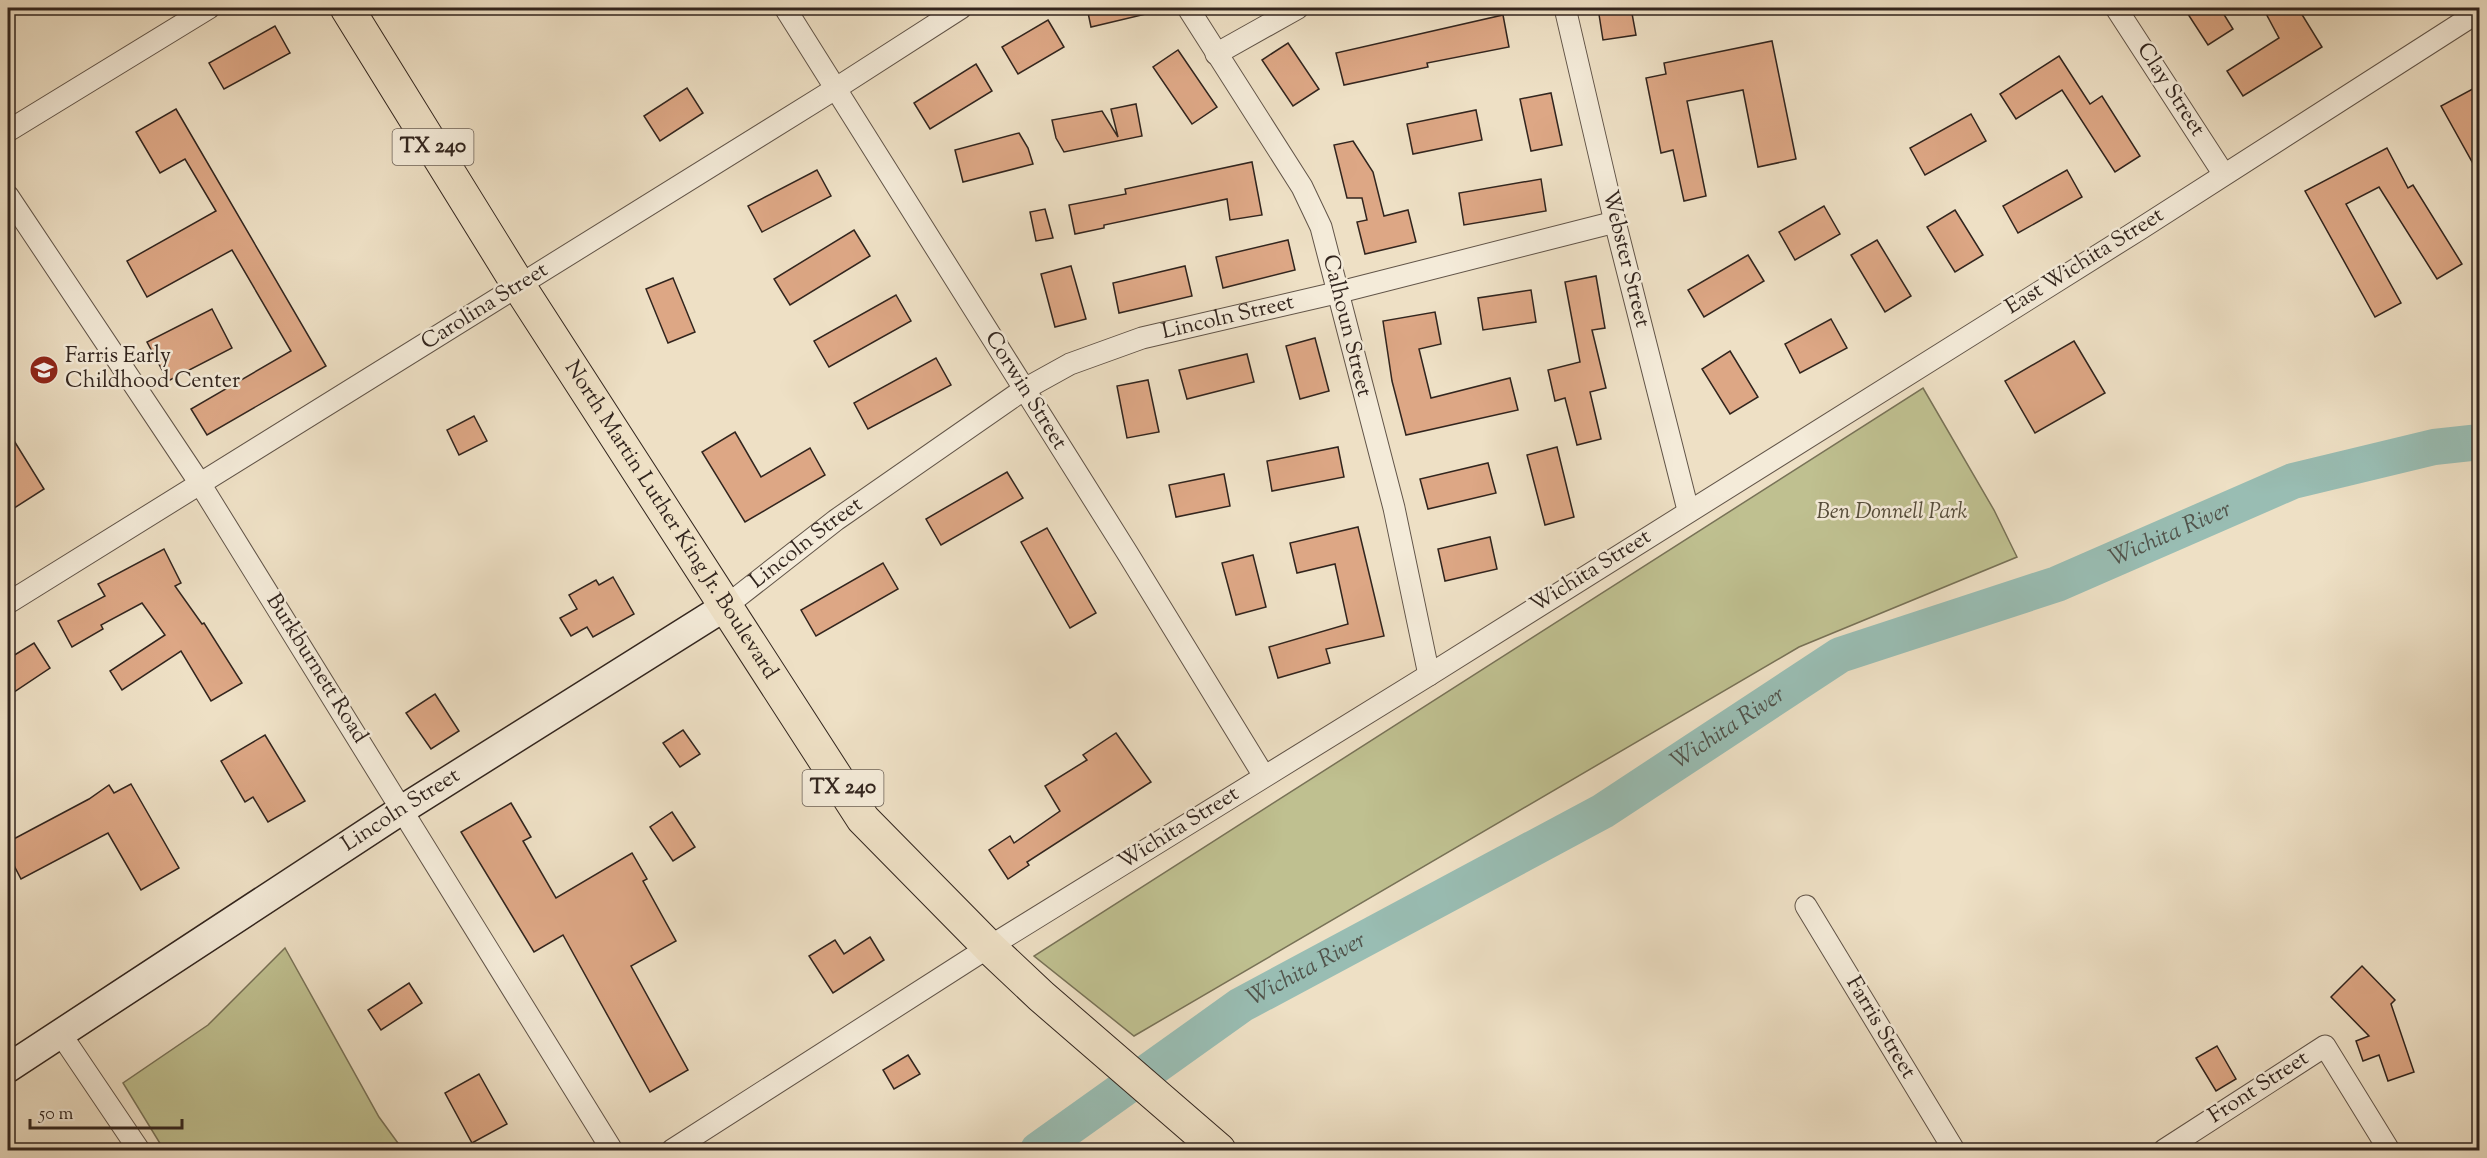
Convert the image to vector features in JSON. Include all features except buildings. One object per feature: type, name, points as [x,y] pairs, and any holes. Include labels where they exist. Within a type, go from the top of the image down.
[{"type":"main road","name":"North Martin Luther King Jr. Boulevard","points":[[347,8],[519,286],[863,819],[989,947],[1041,996],[1219,1150]]},
{"type":"main road","name":"Lincoln Street","points":[[8,1068],[404,809],[726,606]]},
{"type":"street","points":[[8,131],[209,8]]},
{"type":"street","name":"Corwin Street","points":[[785,8],[1128,554],[1264,776]]},
{"type":"street","name":"Carolina Street","points":[[8,603],[961,8]]},
{"type":"street","name":"Calhoun Street","points":[[1188,8],[1215,54],[1302,187],[1321,227],[1340,292],[1354,359],[1394,508],[1428,675]]},
{"type":"street","points":[[1215,54],[1298,8]]},
{"type":"street","name":"Webster Street","points":[[1565,8],[1615,222],[1688,510]]},
{"type":"street","name":"Clay Street","points":[[2116,8],[2223,173]]},
{"type":"street","name":"East Wichita Street","points":[[1688,510],[2130,235],[2223,173],[2480,11]]},
{"type":"street","name":"Burkburnett Road","points":[[8,196],[199,482],[404,809],[612,1150]]},
{"type":"street","name":"Lincoln Street","points":[[726,606],[836,520],[1023,390],[1070,364],[1125,342],[1340,292],[1615,222]]},
{"type":"street","name":"Wichita Street","points":[[672,1150],[989,947],[1428,675],[1688,510]]},
{"type":"street","name":"Farris Street","points":[[1806,906],[1954,1150]]},
{"type":"street","points":[[60,1033],[139,1150]]},
{"type":"street","name":"Front Street","points":[[2164,1150],[2325,1046],[2389,1150]]},
{"type":"green space","name":"Ben Donnell Park","points":[[1923,388],[1994,510],[2017,557],[1799,647],[1134,1036],[1034,956]]},
{"type":"green space","points":[[285,948],[379,1117],[403,1150],[164,1150],[123,1083],[208,1025]]},
{"type":"waterway","name":"Wichita River","points":[[1038,1150],[1241,1005],[1603,811],[1840,655],[2057,584],[2293,481],[2434,447],[2480,442]]},
{"type":"place","name":"Farris Early Childhood Center","points":[[44,370]]}]
